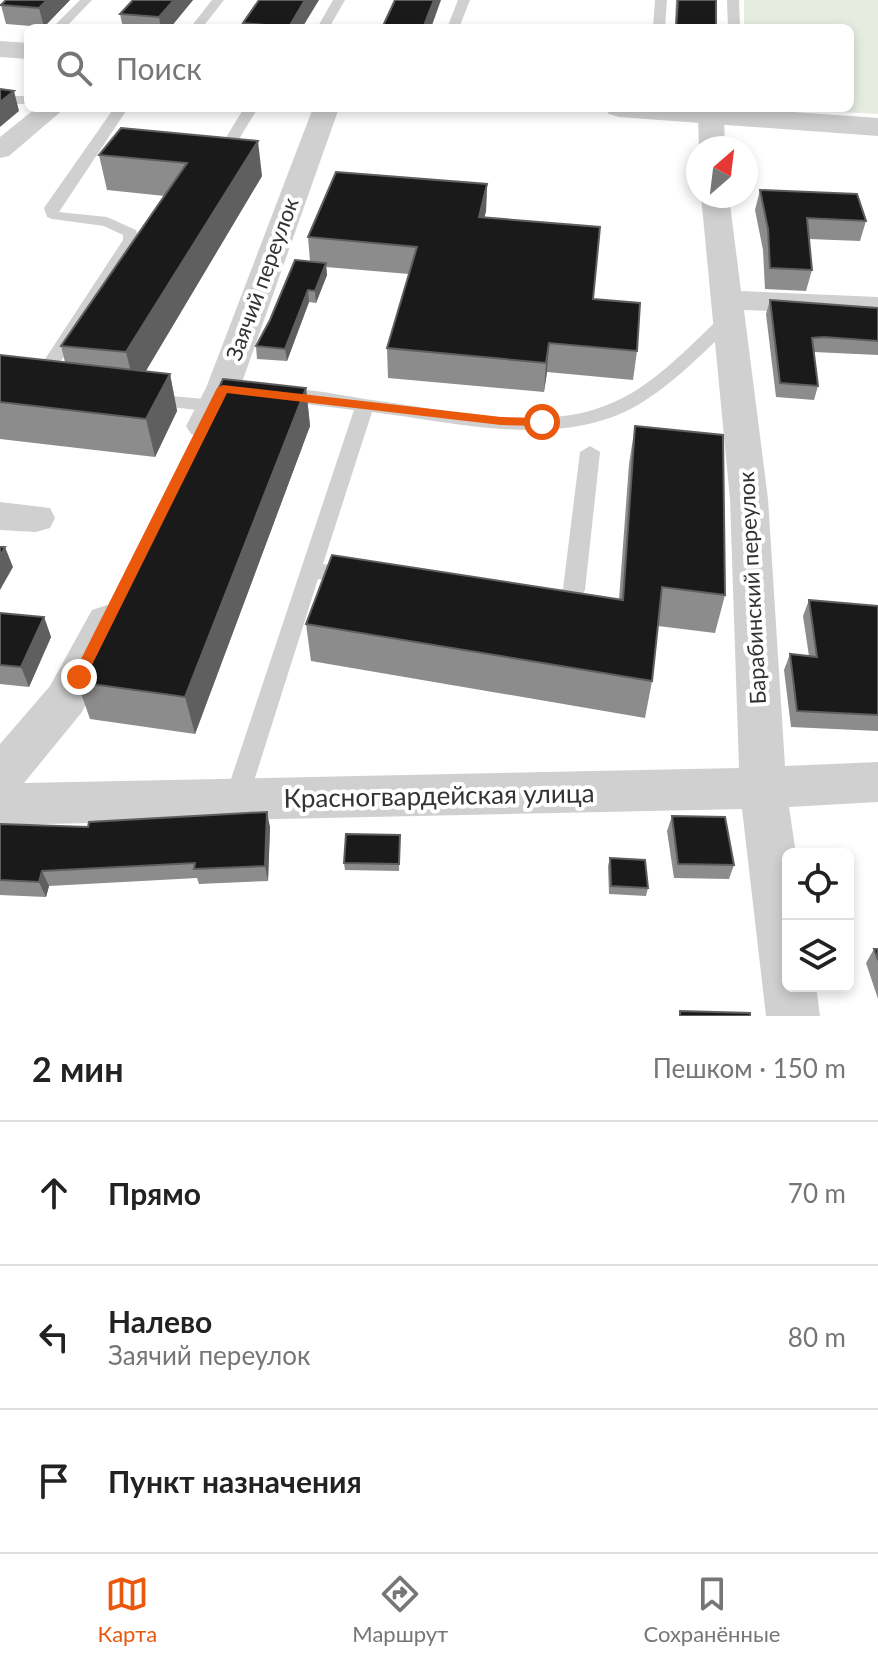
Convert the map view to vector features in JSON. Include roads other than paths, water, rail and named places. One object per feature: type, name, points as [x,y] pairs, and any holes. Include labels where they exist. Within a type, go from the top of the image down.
[{"type":"street","points":[[0,49],[24,51]]},
{"type":"street","points":[[0,150],[47,112]]},
{"type":"street","name":"Заячий переулок","points":[[186,463],[232,394],[325,112]]},
{"type":"street","points":[[688,112],[878,127]]},
{"type":"street","points":[[718,136],[728,114]]},
{"type":"street","name":"Барабинский переулок","points":[[716,208],[749,499],[763,788],[782,936]]},
{"type":"street","points":[[728,310],[878,306]]},
{"type":"street","points":[[0,777],[66,699],[122,591]]},
{"type":"street","name":"Красногвардейская улица","points":[[0,804],[763,788],[878,782]]},
{"type":"street","name":"Барабинский переулок","points":[[789,992],[793,1016]]},
{"type":"lane","points":[[62,24],[86,0]]},
{"type":"lane","points":[[199,24],[218,0]]},
{"type":"lane","points":[[325,24],[339,0]]},
{"type":"lane","points":[[455,24],[464,0]]},
{"type":"lane","points":[[659,24],[661,0]]},
{"type":"lane","points":[[733,0],[734,24]]},
{"type":"lane","points":[[0,100],[24,100]]},
{"type":"lane","points":[[36,388],[131,240],[131,233],[118,224],[52,214],[53,202],[118,112]]},
{"type":"lane","points":[[219,161],[249,112]]},
{"type":"lane","points":[[86,154],[109,153]]},
{"type":"lane","points":[[125,397],[232,394],[542,422],[612,410],[651,388],[728,310]]},
{"type":"lane","points":[[236,800],[365,405]]},
{"type":"lane","points":[[525,597],[568,600],[574,590],[590,452]]},
{"type":"lane","points":[[310,570],[371,578]]}]
